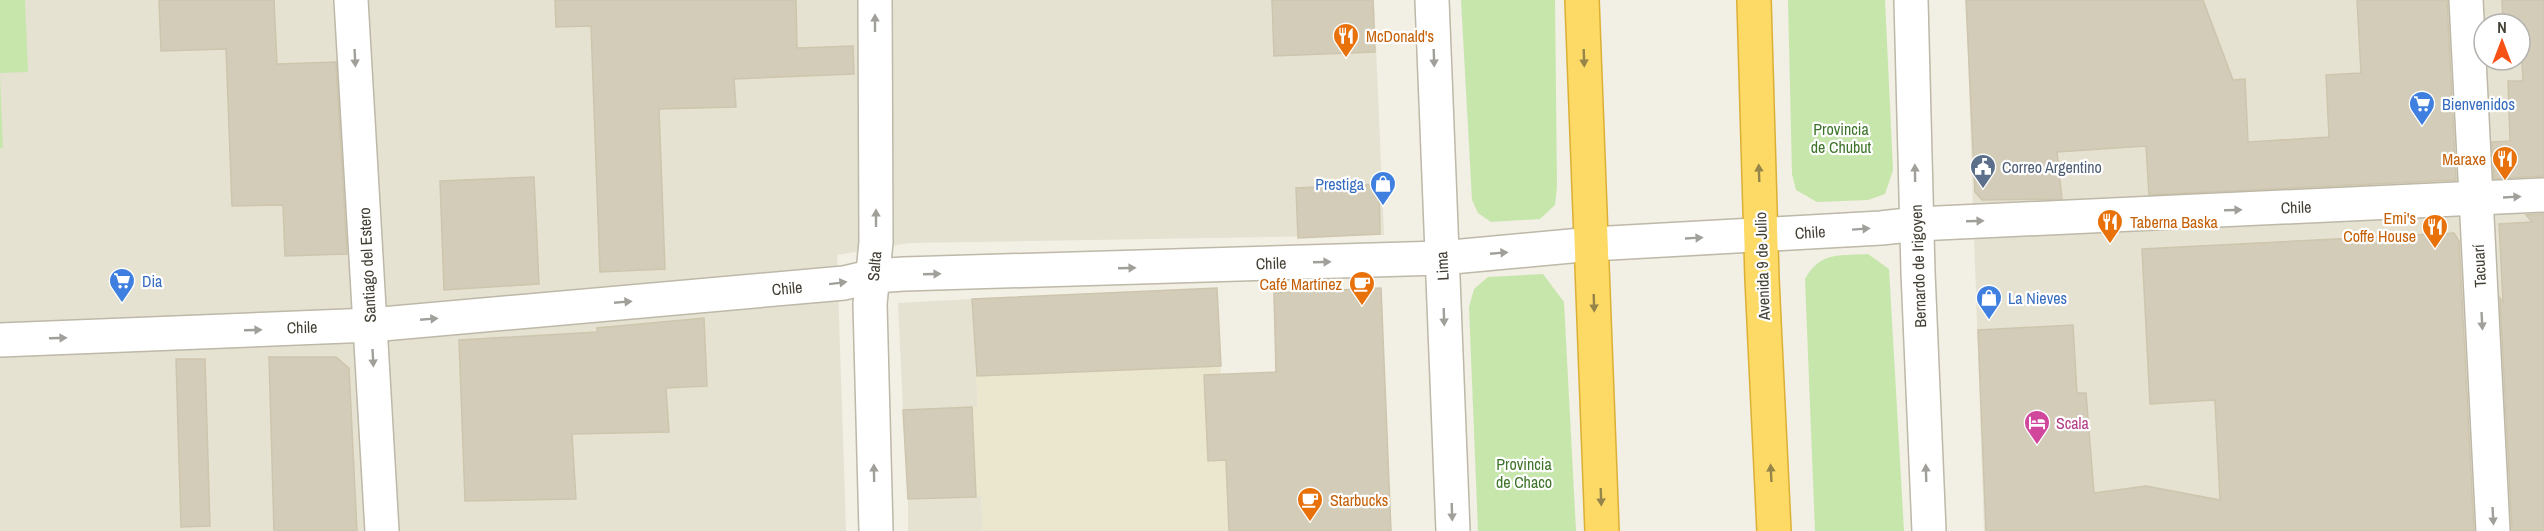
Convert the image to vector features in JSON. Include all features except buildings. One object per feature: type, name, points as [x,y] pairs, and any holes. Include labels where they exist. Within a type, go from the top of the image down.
[{"type":"highway","points":[[1582,0],[1602,531]]},
{"type":"highway","name":"Avenida 9 de Julio","points":[[1754,0],[1761,235],[1774,531]]},
{"type":"street","name":"Santiago del Estero","points":[[351,0],[382,531]]},
{"type":"street","name":"Salta","points":[[875,0],[876,242],[870,304],[876,531]]},
{"type":"street","name":"Lima","points":[[1432,0],[1453,531]]},
{"type":"street","name":"Bernardo de Irigoyen","points":[[1911,0],[1929,531]]},
{"type":"street","name":"Tacuarí","points":[[2466,0],[2493,531]]},
{"type":"street","name":"Chile","points":[[0,340],[371,324],[844,283],[874,276],[1441,258],[1592,244],[1917,224],[2475,200],[2544,195]]},
{"type":"shaded area","points":[[0,0],[1374,0],[1384,235],[909,243],[837,255],[846,531],[0,531]]},
{"type":"shaded area","points":[[1966,0],[2544,0],[2544,531],[1984,531]]},
{"type":"shaded area","points":[[1217,288],[1221,375],[1383,367],[1391,531],[983,531],[981,496],[908,499],[903,410],[978,407],[972,299]]},
{"type":"shaded area","points":[[972,299],[978,407],[903,410],[898,303]]},
{"type":"shaded area","points":[[981,496],[983,531],[908,531],[908,499]]},
{"type":"green space","points":[[0,0],[25,0],[28,72],[0,73]]},
{"type":"green space","points":[[1461,0],[1555,0],[1557,187],[1555,205],[1540,219],[1491,222],[1478,213],[1472,200]]},
{"type":"green space","name":"Provincia de Chubut","points":[[1788,0],[1885,0],[1893,170],[1885,194],[1868,200],[1817,202],[1796,190],[1792,174]]},
{"type":"green space","points":[[0,73],[3,148],[0,148]]},
{"type":"green space","points":[[1868,254],[1889,269],[1904,531],[1815,531],[1805,279],[1811,270],[1824,259],[1840,255]]},
{"type":"green space","name":"Provincia de Chaco","points":[[1543,274],[1564,302],[1576,531],[1478,531],[1469,307],[1474,289],[1488,277]]},
{"type":"place","name":"McDonald's","points":[[1346,59]]},
{"type":"place","name":"Bienvenidos","points":[[2422,127]]},
{"type":"place","name":"Maraxe","points":[[2505,182]]},
{"type":"place","name":"Correo Argentino","points":[[1983,190]]},
{"type":"place","name":"Prestiga","points":[[1383,207]]},
{"type":"place","name":"Taberna Baska","points":[[2110,245]]},
{"type":"place","name":"Emi's Coffe House","points":[[2435,250]]},
{"type":"place","name":"Dia","points":[[122,304]]},
{"type":"place","name":"Café Martínez","points":[[1362,307]]},
{"type":"place","name":"La Nieves","points":[[1989,321]]},
{"type":"place","name":"Scala","points":[[2037,446]]},
{"type":"place","name":"Starbucks","points":[[1310,523]]}]
